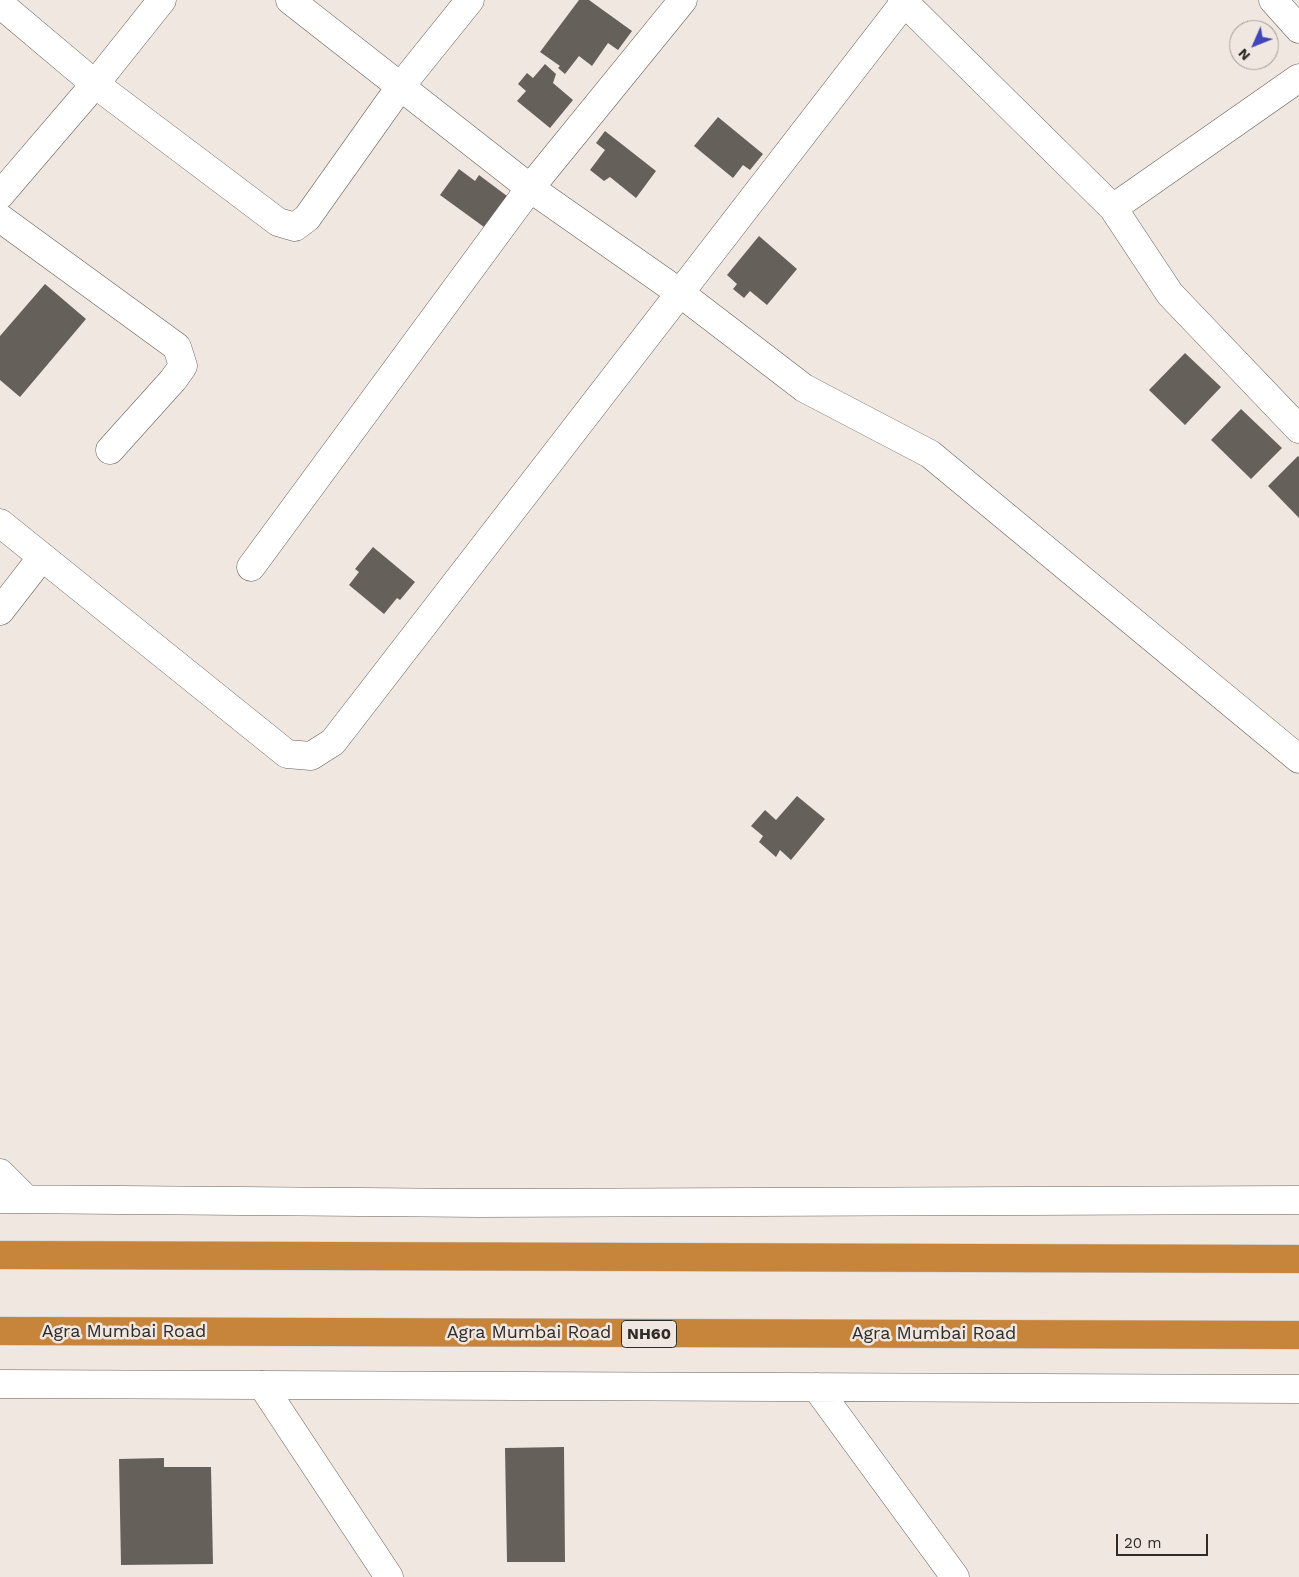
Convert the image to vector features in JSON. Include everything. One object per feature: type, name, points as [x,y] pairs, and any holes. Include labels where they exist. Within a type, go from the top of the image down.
[{"type":"highway","points":[[0,1255],[1299,1259]]},
{"type":"highway","name":"Agra Mumbai Road","points":[[0,1331],[1299,1335]]},
{"type":"street","points":[[0,195],[96,84],[162,0]]},
{"type":"street","points":[[290,0],[530,188],[680,293],[804,388],[930,454],[1299,759]]},
{"type":"street","points":[[0,4],[96,84],[278,222],[295,227],[307,218],[400,87],[470,0]]},
{"type":"street","points":[[251,567],[530,188],[683,0]]},
{"type":"street","points":[[1273,0],[1299,29]]},
{"type":"street","points":[[0,524],[287,754],[311,756],[333,742],[903,1],[1113,208],[1170,294],[1299,429]]},
{"type":"street","points":[[1113,208],[1299,78]]},
{"type":"street","points":[[0,218],[177,347],[183,366],[173,380],[110,450]]},
{"type":"street","points":[[0,611],[42,557]]},
{"type":"street","points":[[0,1173],[13,1199],[470,1202],[1299,1200]]},
{"type":"street","points":[[0,1384],[1299,1389]]},
{"type":"street","points":[[262,1385],[389,1577]]},
{"type":"street","points":[[816,1387],[955,1577]]},
{"type":"building","points":[[579,0],[589,0],[632,31],[618,50],[608,43],[592,66],[579,56],[565,74],[558,68],[560,66],[540,52]]},
{"type":"building","points":[[545,64],[556,74],[553,83],[573,100],[550,128],[517,101],[526,91],[518,84],[527,73],[533,78]]},
{"type":"building","points":[[718,117],[763,154],[750,170],[743,165],[733,178],[694,146]]},
{"type":"building","points":[[605,131],[656,171],[636,198],[610,177],[604,181],[590,170],[605,150],[596,143]]},
{"type":"building","points":[[459,169],[475,181],[479,175],[507,196],[484,227],[440,195]]},
{"type":"building","points":[[759,236],[797,269],[767,305],[750,291],[744,298],[733,289],[737,284],[727,275]]},
{"type":"building","points":[[45,284],[86,319],[20,397],[0,380],[0,336]]},
{"type":"building","points":[[1185,353],[1221,387],[1185,425],[1149,390]]},
{"type":"building","points":[[1241,409],[1282,448],[1251,479],[1211,440]]},
{"type":"building","points":[[1299,457],[1299,518],[1268,486]]},
{"type":"building","points":[[373,547],[415,582],[400,600],[397,598],[384,614],[349,585],[359,572],[355,569]]},
{"type":"building","points":[[797,796],[825,819],[791,860],[780,850],[776,857],[759,842],[763,836],[751,826],[765,810],[776,820]]},
{"type":"building","points":[[564,1447],[565,1562],[507,1562],[505,1448]]},
{"type":"building","points":[[164,1458],[164,1467],[211,1467],[213,1564],[121,1565],[119,1459]]}]
